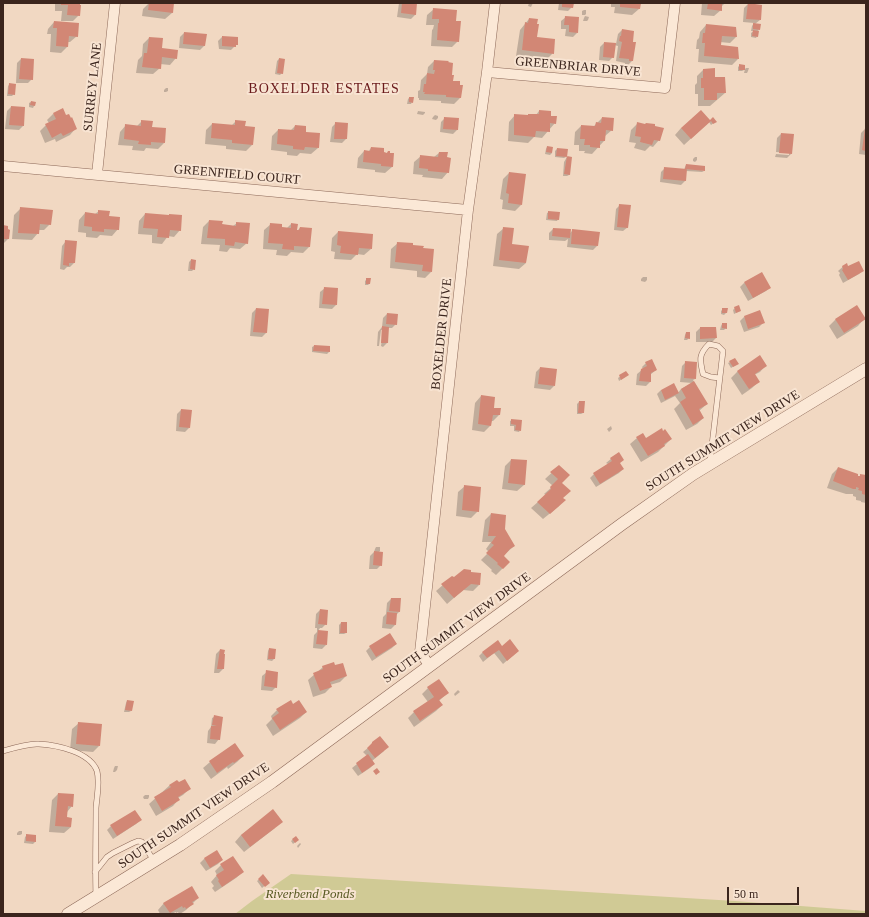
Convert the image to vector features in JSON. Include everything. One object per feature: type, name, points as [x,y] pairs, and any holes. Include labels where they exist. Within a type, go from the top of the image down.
[{"type":"street","name":"SURREY LANE","points":[[96,174],[115,3]]},
{"type":"street","name":"BOXELDER DRIVE","points":[[429,665],[420,652],[468,210],[495,3]]},
{"type":"street","name":"GREENBRIAR DRIVE","points":[[487,72],[666,88],[675,3]]},
{"type":"street","name":"GREENFIELD COURT","points":[[3,166],[468,210]]},
{"type":"street","name":"SOUTH SUMMIT VIEW DRIVE","points":[[68,914],[83,907],[96,897],[180,846],[272,782],[429,665],[693,474],[866,369]]},
{"type":"lane","points":[[709,465],[720,378],[723,351],[718,346],[709,344],[703,351],[701,358],[703,374],[711,378],[720,378]]},
{"type":"lane","points":[[3,751],[38,744],[62,747],[88,759],[96,770],[99,784],[97,799],[96,897]]},
{"type":"lane","points":[[96,872],[107,857],[138,841],[142,842],[154,861]]},
{"type":"green space","name":"Riverbend Ponds","points":[[291,874],[735,901],[866,911],[866,914],[235,914]]},
{"type":"building","points":[[61,3],[80,3],[80,16],[67,15],[68,5],[61,5]]},
{"type":"building","points":[[149,3],[174,3],[173,13],[148,10]]},
{"type":"building","points":[[402,3],[417,3],[416,15],[401,13]]},
{"type":"building","points":[[562,3],[574,3],[573,8],[562,7]]},
{"type":"building","points":[[620,3],[641,3],[640,9],[620,7]]},
{"type":"building","points":[[708,3],[722,3],[722,11],[707,9]]},
{"type":"building","points":[[748,3],[762,5],[761,20],[746,19]]},
{"type":"building","points":[[433,8],[457,10],[456,21],[461,21],[459,42],[437,40],[439,19],[432,19]]},
{"type":"building","points":[[565,16],[579,17],[578,33],[569,32],[569,25],[564,25]]},
{"type":"building","points":[[529,18],[538,19],[537,24],[539,24],[537,37],[555,39],[554,54],[522,50],[525,22],[528,23]]},
{"type":"building","points":[[54,21],[79,23],[78,37],[69,36],[68,47],[56,46],[57,28],[53,28]]},
{"type":"building","points":[[753,23],[761,24],[760,30],[753,29]]},
{"type":"building","points":[[706,24],[736,27],[737,37],[722,36],[721,45],[738,47],[739,59],[704,56],[705,43],[702,43]]},
{"type":"building","points":[[622,29],[634,31],[633,42],[636,42],[633,61],[619,58],[622,42],[619,41]]},
{"type":"building","points":[[753,30],[759,31],[758,37],[752,36]]},
{"type":"building","points":[[184,32],[207,34],[205,46],[183,44]]},
{"type":"building","points":[[222,36],[238,37],[238,45],[236,45],[236,47],[222,46]]},
{"type":"building","points":[[149,37],[163,38],[162,48],[178,50],[177,59],[162,57],[161,69],[142,67],[144,53],[147,53]]},
{"type":"building","points":[[604,42],[616,43],[614,58],[603,57]]},
{"type":"building","points":[[21,58],[34,59],[33,80],[19,79]]},
{"type":"building","points":[[279,58],[285,59],[283,74],[277,73]]},
{"type":"building","points":[[434,60],[449,61],[448,62],[453,63],[453,81],[460,81],[460,85],[463,85],[461,98],[446,97],[446,95],[424,94],[424,84],[426,84],[427,73],[434,74]]},
{"type":"building","points":[[739,64],[745,65],[745,70],[739,70]]},
{"type":"building","points":[[715,68],[715,77],[725,77],[726,93],[717,93],[717,100],[704,100],[704,88],[701,88],[703,69]]},
{"type":"building","points":[[9,83],[16,84],[15,95],[8,94]]},
{"type":"building","points":[[409,97],[414,97],[413,103],[409,102]]},
{"type":"building","points":[[31,101],[36,102],[35,106],[30,105]]},
{"type":"building","points":[[11,106],[25,107],[24,126],[9,125]]},
{"type":"building","points":[[63,108],[66,115],[69,114],[71,118],[72,117],[77,129],[63,136],[61,133],[52,138],[45,124],[56,119],[53,113]]},
{"type":"building","points":[[539,110],[551,111],[551,116],[557,116],[556,124],[550,123],[550,132],[536,131],[535,137],[514,135],[514,114],[539,114]]},
{"type":"building","points":[[701,110],[710,120],[713,117],[717,122],[713,124],[711,121],[691,139],[681,128]]},
{"type":"building","points":[[444,117],[459,118],[458,130],[443,129]]},
{"type":"building","points":[[602,117],[614,118],[613,131],[606,130],[605,141],[600,141],[600,148],[584,145],[585,139],[580,139],[581,125],[595,126],[596,122],[601,123]]},
{"type":"building","points":[[141,120],[153,121],[152,127],[166,128],[165,143],[151,142],[151,145],[138,144],[139,141],[124,139],[125,124],[141,126]]},
{"type":"building","points":[[235,120],[246,121],[245,126],[255,127],[253,145],[232,143],[232,140],[211,138],[212,123],[235,125]]},
{"type":"building","points":[[335,122],[348,123],[347,139],[334,139]]},
{"type":"building","points":[[637,122],[655,124],[655,126],[664,128],[660,141],[654,140],[652,145],[640,142],[641,137],[635,136]]},
{"type":"building","points":[[295,125],[306,126],[306,132],[320,133],[319,148],[305,147],[304,150],[293,149],[293,146],[277,144],[278,129],[294,130]]},
{"type":"building","points":[[866,128],[866,151],[862,150]]},
{"type":"building","points":[[781,133],[794,134],[792,154],[779,153]]},
{"type":"building","points":[[547,146],[553,147],[552,153],[546,152]]},
{"type":"building","points":[[371,147],[384,148],[384,152],[387,153],[390,151],[390,153],[394,153],[393,167],[363,162],[364,150],[370,151]]},
{"type":"building","points":[[557,148],[568,149],[567,157],[556,156]]},
{"type":"building","points":[[439,152],[448,152],[447,157],[451,158],[449,173],[428,171],[428,169],[419,168],[420,155],[438,157]]},
{"type":"building","points":[[567,156],[572,157],[570,175],[564,174]]},
{"type":"building","points":[[686,164],[705,166],[705,171],[685,169]]},
{"type":"building","points":[[664,167],[687,169],[686,181],[663,179]]},
{"type":"building","points":[[509,172],[526,174],[522,205],[508,203],[509,194],[506,193]]},
{"type":"building","points":[[619,204],[631,205],[628,228],[617,227]]},
{"type":"building","points":[[20,207],[53,210],[51,225],[40,224],[39,234],[18,233]]},
{"type":"building","points":[[98,210],[110,211],[109,216],[120,217],[119,230],[104,229],[104,232],[92,231],[92,227],[84,226],[85,212],[98,214]]},
{"type":"building","points":[[548,211],[560,212],[559,220],[548,219]]},
{"type":"building","points":[[145,213],[182,215],[181,231],[170,230],[169,238],[157,237],[158,229],[143,228]]},
{"type":"building","points":[[209,220],[223,221],[222,224],[236,226],[236,222],[250,223],[248,244],[235,242],[234,246],[225,245],[225,239],[207,238]]},
{"type":"building","points":[[270,223],[282,224],[282,227],[291,228],[291,223],[298,224],[297,230],[299,230],[300,227],[312,228],[310,247],[294,246],[294,250],[282,249],[283,244],[268,243]]},
{"type":"building","points":[[3,225],[8,226],[8,229],[10,230],[9,239],[3,239]]},
{"type":"building","points":[[503,227],[514,228],[512,244],[529,246],[526,263],[499,260]]},
{"type":"building","points":[[553,228],[571,229],[570,238],[552,236]]},
{"type":"building","points":[[572,229],[600,232],[598,246],[571,244]]},
{"type":"building","points":[[338,231],[373,234],[372,249],[359,248],[358,255],[340,253],[341,246],[337,245]]},
{"type":"building","points":[[65,240],[77,241],[75,263],[69,263],[69,266],[63,265]]},
{"type":"building","points":[[397,242],[413,243],[413,245],[424,246],[423,248],[434,249],[432,272],[422,271],[423,265],[395,262]]},
{"type":"building","points":[[191,259],[196,260],[195,270],[190,269]]},
{"type":"building","points":[[859,261],[864,271],[848,280],[842,270],[842,266],[847,263],[848,266]]},
{"type":"building","points":[[762,272],[771,288],[753,298],[744,282]]},
{"type":"building","points":[[366,278],[371,278],[370,284],[366,284]]},
{"type":"building","points":[[324,287],[338,288],[337,305],[322,304]]},
{"type":"building","points":[[739,305],[741,311],[736,313],[734,307]]},
{"type":"building","points":[[857,305],[866,319],[844,333],[835,319]]},
{"type":"building","points":[[256,308],[269,309],[267,333],[253,332]]},
{"type":"building","points":[[722,308],[728,308],[727,313],[722,313]]},
{"type":"building","points":[[760,310],[765,323],[748,329],[744,316]]},
{"type":"building","points":[[387,313],[398,314],[397,325],[386,324]]},
{"type":"building","points":[[722,323],[727,323],[727,329],[722,328]]},
{"type":"building","points":[[382,326],[389,327],[388,343],[381,343]]},
{"type":"building","points":[[700,327],[716,327],[717,338],[700,339]]},
{"type":"building","points":[[686,332],[690,332],[690,339],[685,338]]},
{"type":"building","points":[[314,345],[330,346],[330,352],[313,351]]},
{"type":"building","points":[[760,355],[767,366],[755,374],[760,382],[749,389],[737,371]]},
{"type":"building","points":[[735,358],[739,364],[733,367],[729,361]]},
{"type":"building","points":[[652,359],[657,370],[651,373],[651,382],[639,381],[641,369],[647,366],[645,362]]},
{"type":"building","points":[[685,361],[697,362],[696,379],[684,378]]},
{"type":"building","points":[[540,367],[557,369],[555,386],[538,384]]},
{"type":"building","points":[[626,371],[629,375],[621,380],[619,375]]},
{"type":"building","points":[[694,381],[708,404],[699,409],[704,418],[693,425],[680,402],[686,398],[681,389]]},
{"type":"building","points":[[674,383],[679,393],[665,400],[661,390]]},
{"type":"building","points":[[481,395],[495,397],[494,408],[501,408],[500,415],[493,415],[491,426],[478,424]]},
{"type":"building","points":[[579,401],[585,401],[584,413],[578,413]]},
{"type":"building","points":[[181,409],[192,410],[190,428],[179,427]]},
{"type":"building","points":[[511,419],[522,420],[521,431],[515,430],[516,425],[511,424]]},
{"type":"building","points":[[662,428],[663,431],[665,429],[672,439],[664,444],[665,446],[648,456],[636,437],[643,433],[646,438]]},
{"type":"building","points":[[619,452],[624,460],[620,463],[624,469],[600,484],[593,473],[612,461],[610,458]]},
{"type":"building","points":[[511,459],[527,460],[525,485],[508,483]]},
{"type":"building","points":[[559,465],[570,475],[562,483],[571,491],[563,498],[566,500],[550,514],[537,502],[551,489],[550,487],[558,479],[550,472]]},
{"type":"building","points":[[838,467],[858,474],[858,476],[860,476],[860,474],[866,475],[866,495],[862,494],[862,491],[858,490],[859,488],[856,487],[856,489],[853,489],[833,481]]},
{"type":"building","points":[[464,485],[481,487],[479,512],[462,510]]},
{"type":"building","points":[[491,513],[506,515],[505,529],[515,546],[504,556],[510,562],[503,569],[486,553],[494,545],[491,543],[496,536],[488,536]]},
{"type":"building","points":[[374,551],[383,552],[382,566],[373,565]]},
{"type":"building","points":[[464,569],[471,570],[471,572],[481,573],[480,585],[471,584],[454,598],[441,584],[452,576],[454,577]]},
{"type":"building","points":[[391,598],[401,598],[400,612],[389,611]]},
{"type":"building","points":[[320,609],[328,610],[327,625],[318,624]]},
{"type":"building","points":[[387,612],[397,613],[396,625],[386,624]]},
{"type":"building","points":[[341,622],[347,622],[347,633],[340,633]]},
{"type":"building","points":[[318,630],[328,631],[327,645],[316,644]]},
{"type":"building","points":[[390,633],[397,644],[376,657],[369,646]]},
{"type":"building","points":[[510,639],[519,651],[507,661],[499,650],[487,658],[482,652],[498,640],[502,646]]},
{"type":"building","points":[[269,648],[276,649],[275,659],[268,659]]},
{"type":"building","points":[[220,649],[225,650],[224,669],[217,669]]},
{"type":"building","points":[[334,662],[335,665],[343,663],[347,676],[330,682],[332,687],[320,691],[313,673],[323,669],[322,666]]},
{"type":"building","points":[[266,670],[278,672],[277,688],[264,686]]},
{"type":"building","points":[[439,679],[449,693],[439,700],[443,705],[420,721],[413,711],[434,697],[427,687]]},
{"type":"building","points":[[127,700],[134,701],[132,711],[125,710]]},
{"type":"building","points":[[291,700],[293,704],[299,700],[307,712],[280,730],[272,718],[279,713],[276,709]]},
{"type":"building","points":[[214,715],[223,717],[220,740],[210,739],[211,726],[217,726],[212,725]]},
{"type":"building","points":[[78,722],[102,724],[100,746],[76,744]]},
{"type":"building","points":[[380,736],[389,747],[375,758],[367,748]]},
{"type":"building","points":[[235,743],[244,756],[217,773],[209,761]]},
{"type":"building","points":[[368,754],[375,764],[362,773],[356,763]]},
{"type":"building","points":[[377,768],[380,772],[376,775],[373,771]]},
{"type":"building","points":[[185,779],[191,789],[178,797],[180,800],[162,811],[154,797],[171,787],[169,785],[177,780],[179,782]]},
{"type":"building","points":[[58,793],[74,794],[73,807],[68,806],[67,817],[72,818],[71,827],[55,826]]},
{"type":"building","points":[[273,809],[283,822],[250,847],[241,835]]},
{"type":"building","points":[[135,810],[142,820],[117,836],[110,825]]},
{"type":"building","points":[[26,834],[36,835],[36,842],[26,841]]},
{"type":"building","points":[[296,836],[299,840],[295,843],[292,839]]},
{"type":"building","points":[[217,850],[223,860],[210,868],[204,858]]},
{"type":"building","points":[[233,856],[244,872],[222,887],[216,875],[224,870],[220,864]]},
{"type":"building","points":[[263,874],[270,883],[265,887],[258,879]]},
{"type":"building","points":[[192,886],[199,898],[192,902],[194,904],[186,909],[182,906],[170,913],[163,903]]},
{"type":"district","name":"BOXELDER ESTATES","points":[[324,89]]}]
